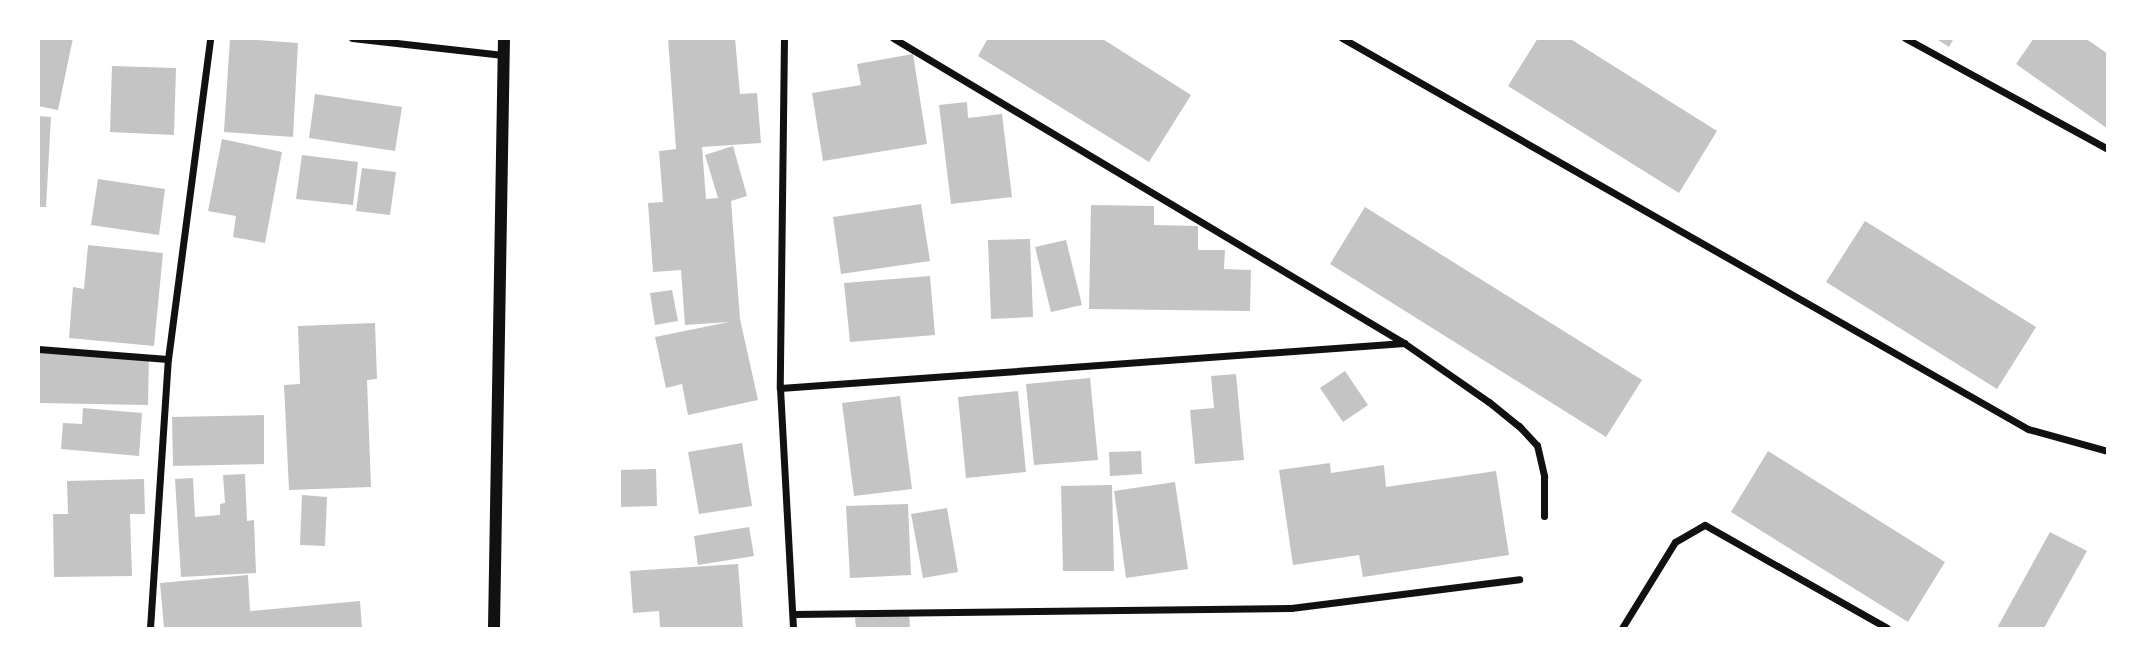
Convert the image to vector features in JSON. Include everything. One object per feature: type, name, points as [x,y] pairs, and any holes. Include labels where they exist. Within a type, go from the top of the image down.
[{"type":"street","points":[[150,628],[168,359],[210,38]]},
{"type":"street","points":[[352,38],[503,55]]},
{"type":"street","points":[[494,628],[504,38]]},
{"type":"street","points":[[784,38],[780,388],[793,628]]},
{"type":"street","points":[[893,38],[1404,343],[1489,402],[1519,426],[1537,445],[1544,476],[1544,516]]},
{"type":"street","points":[[1342,38],[2028,429],[2108,451]]},
{"type":"street","points":[[1905,38],[2108,149]]},
{"type":"street","points":[[780,388],[1404,343]]},
{"type":"street","points":[[38,349],[168,359]]},
{"type":"street","points":[[1622,628],[1675,542],[1705,525],[1887,628]]},
{"type":"street","points":[[793,614],[1291,608],[1519,579]]},
{"type":"building","points":[[38,38],[73,38],[58,110],[38,106]]},
{"type":"building","points":[[230,38],[298,43],[293,137],[224,132]]},
{"type":"building","points":[[668,38],[735,38],[740,94],[757,93],[761,143],[702,147],[706,199],[718,198],[705,155],[733,146],[747,196],[731,201],[740,319],[758,400],[688,415],[682,384],[666,388],[655,337],[729,322],[685,325],[681,270],[653,272],[648,203],[663,202],[659,151],[676,149]]},
{"type":"building","points":[[988,38],[1101,38],[1191,95],[1149,162],[978,56]]},
{"type":"building","points":[[1538,38],[1569,38],[1717,131],[1679,193],[1508,86]]},
{"type":"building","points":[[1935,38],[1954,38],[1949,47]]},
{"type":"building","points":[[2034,38],[2085,38],[2108,54],[2108,129],[2016,64]]},
{"type":"building","points":[[913,54],[927,144],[823,161],[812,93],[861,85],[857,64]]},
{"type":"building","points":[[112,66],[176,68],[174,135],[110,132]]},
{"type":"building","points":[[315,94],[402,107],[395,151],[309,138]]},
{"type":"building","points":[[967,102],[968,118],[1002,114],[1012,197],[951,204],[939,105]]},
{"type":"building","points":[[38,116],[51,117],[46,207],[38,207]]},
{"type":"building","points":[[222,139],[282,152],[265,243],[233,237],[236,216],[208,211]]},
{"type":"building","points":[[302,155],[358,162],[353,205],[296,199]]},
{"type":"building","points":[[362,168],[396,172],[390,215],[356,211]]},
{"type":"building","points":[[98,179],[165,189],[159,235],[91,225]]},
{"type":"building","points":[[921,204],[930,261],[841,274],[833,217]]},
{"type":"building","points":[[1091,205],[1154,206],[1154,225],[1198,226],[1198,250],[1225,250],[1224,269],[1251,270],[1250,311],[1089,309]]},
{"type":"building","points":[[1365,207],[1642,380],[1606,437],[1330,264]]},
{"type":"building","points":[[1865,221],[2036,327],[1997,389],[1826,282]]},
{"type":"building","points":[[1030,239],[1033,317],[991,319],[988,240]]},
{"type":"building","points":[[1066,240],[1082,305],[1051,312],[1035,247]]},
{"type":"building","points":[[88,245],[163,253],[154,346],[69,338],[73,287],[84,289]]},
{"type":"building","points":[[930,276],[935,335],[850,342],[844,283]]},
{"type":"building","points":[[672,290],[678,321],[655,325],[650,293]]},
{"type":"building","points":[[375,323],[377,379],[367,380],[371,487],[289,490],[284,385],[300,384],[298,326]]},
{"type":"building","points":[[38,353],[149,355],[148,405],[38,403]]},
{"type":"building","points":[[1345,371],[1368,405],[1343,422],[1320,388]]},
{"type":"building","points":[[1236,374],[1244,460],[1195,464],[1190,410],[1214,408],[1211,376]]},
{"type":"building","points":[[1090,378],[1098,460],[1034,465],[1026,384]]},
{"type":"building","points":[[1018,391],[1026,472],[966,478],[958,397]]},
{"type":"building","points":[[900,396],[912,489],[854,496],[842,403]]},
{"type":"building","points":[[83,408],[142,413],[139,456],[61,449],[63,423],[82,424]]},
{"type":"building","points":[[264,415],[264,464],[173,466],[172,417]]},
{"type":"building","points":[[742,443],[752,506],[699,514],[688,452]]},
{"type":"building","points":[[1141,451],[1142,474],[1110,476],[1109,452]]},
{"type":"building","points":[[1768,451],[1945,562],[1908,622],[1731,512]]},
{"type":"building","points":[[1330,463],[1331,473],[1384,465],[1386,487],[1496,471],[1509,555],[1363,577],[1359,555],[1293,565],[1279,470]]},
{"type":"building","points":[[656,469],[657,506],[621,507],[621,470]]},
{"type":"building","points":[[245,474],[247,521],[254,520],[256,573],[181,577],[175,479],[193,478],[195,517],[220,515],[220,504],[225,503],[223,475]]},
{"type":"building","points":[[144,479],[145,514],[130,514],[132,576],[54,577],[53,514],[68,514],[67,481]]},
{"type":"building","points":[[1175,482],[1188,569],[1126,578],[1114,491]]},
{"type":"building","points":[[1112,485],[1114,571],[1063,571],[1061,486]]},
{"type":"building","points":[[302,495],[327,497],[325,546],[300,545]]},
{"type":"building","points":[[908,504],[911,575],[850,578],[846,506]]},
{"type":"building","points":[[947,508],[958,572],[923,578],[911,514]]},
{"type":"building","points":[[749,527],[754,556],[698,565],[694,536]]},
{"type":"building","points":[[2050,532],[2087,551],[2044,628],[1997,628]]},
{"type":"building","points":[[738,564],[743,628],[660,628],[659,611],[633,613],[630,571]]},
{"type":"building","points":[[248,575],[250,611],[360,601],[362,628],[164,628],[160,583]]},
{"type":"building","points":[[909,613],[910,628],[856,628],[855,618]]}]
